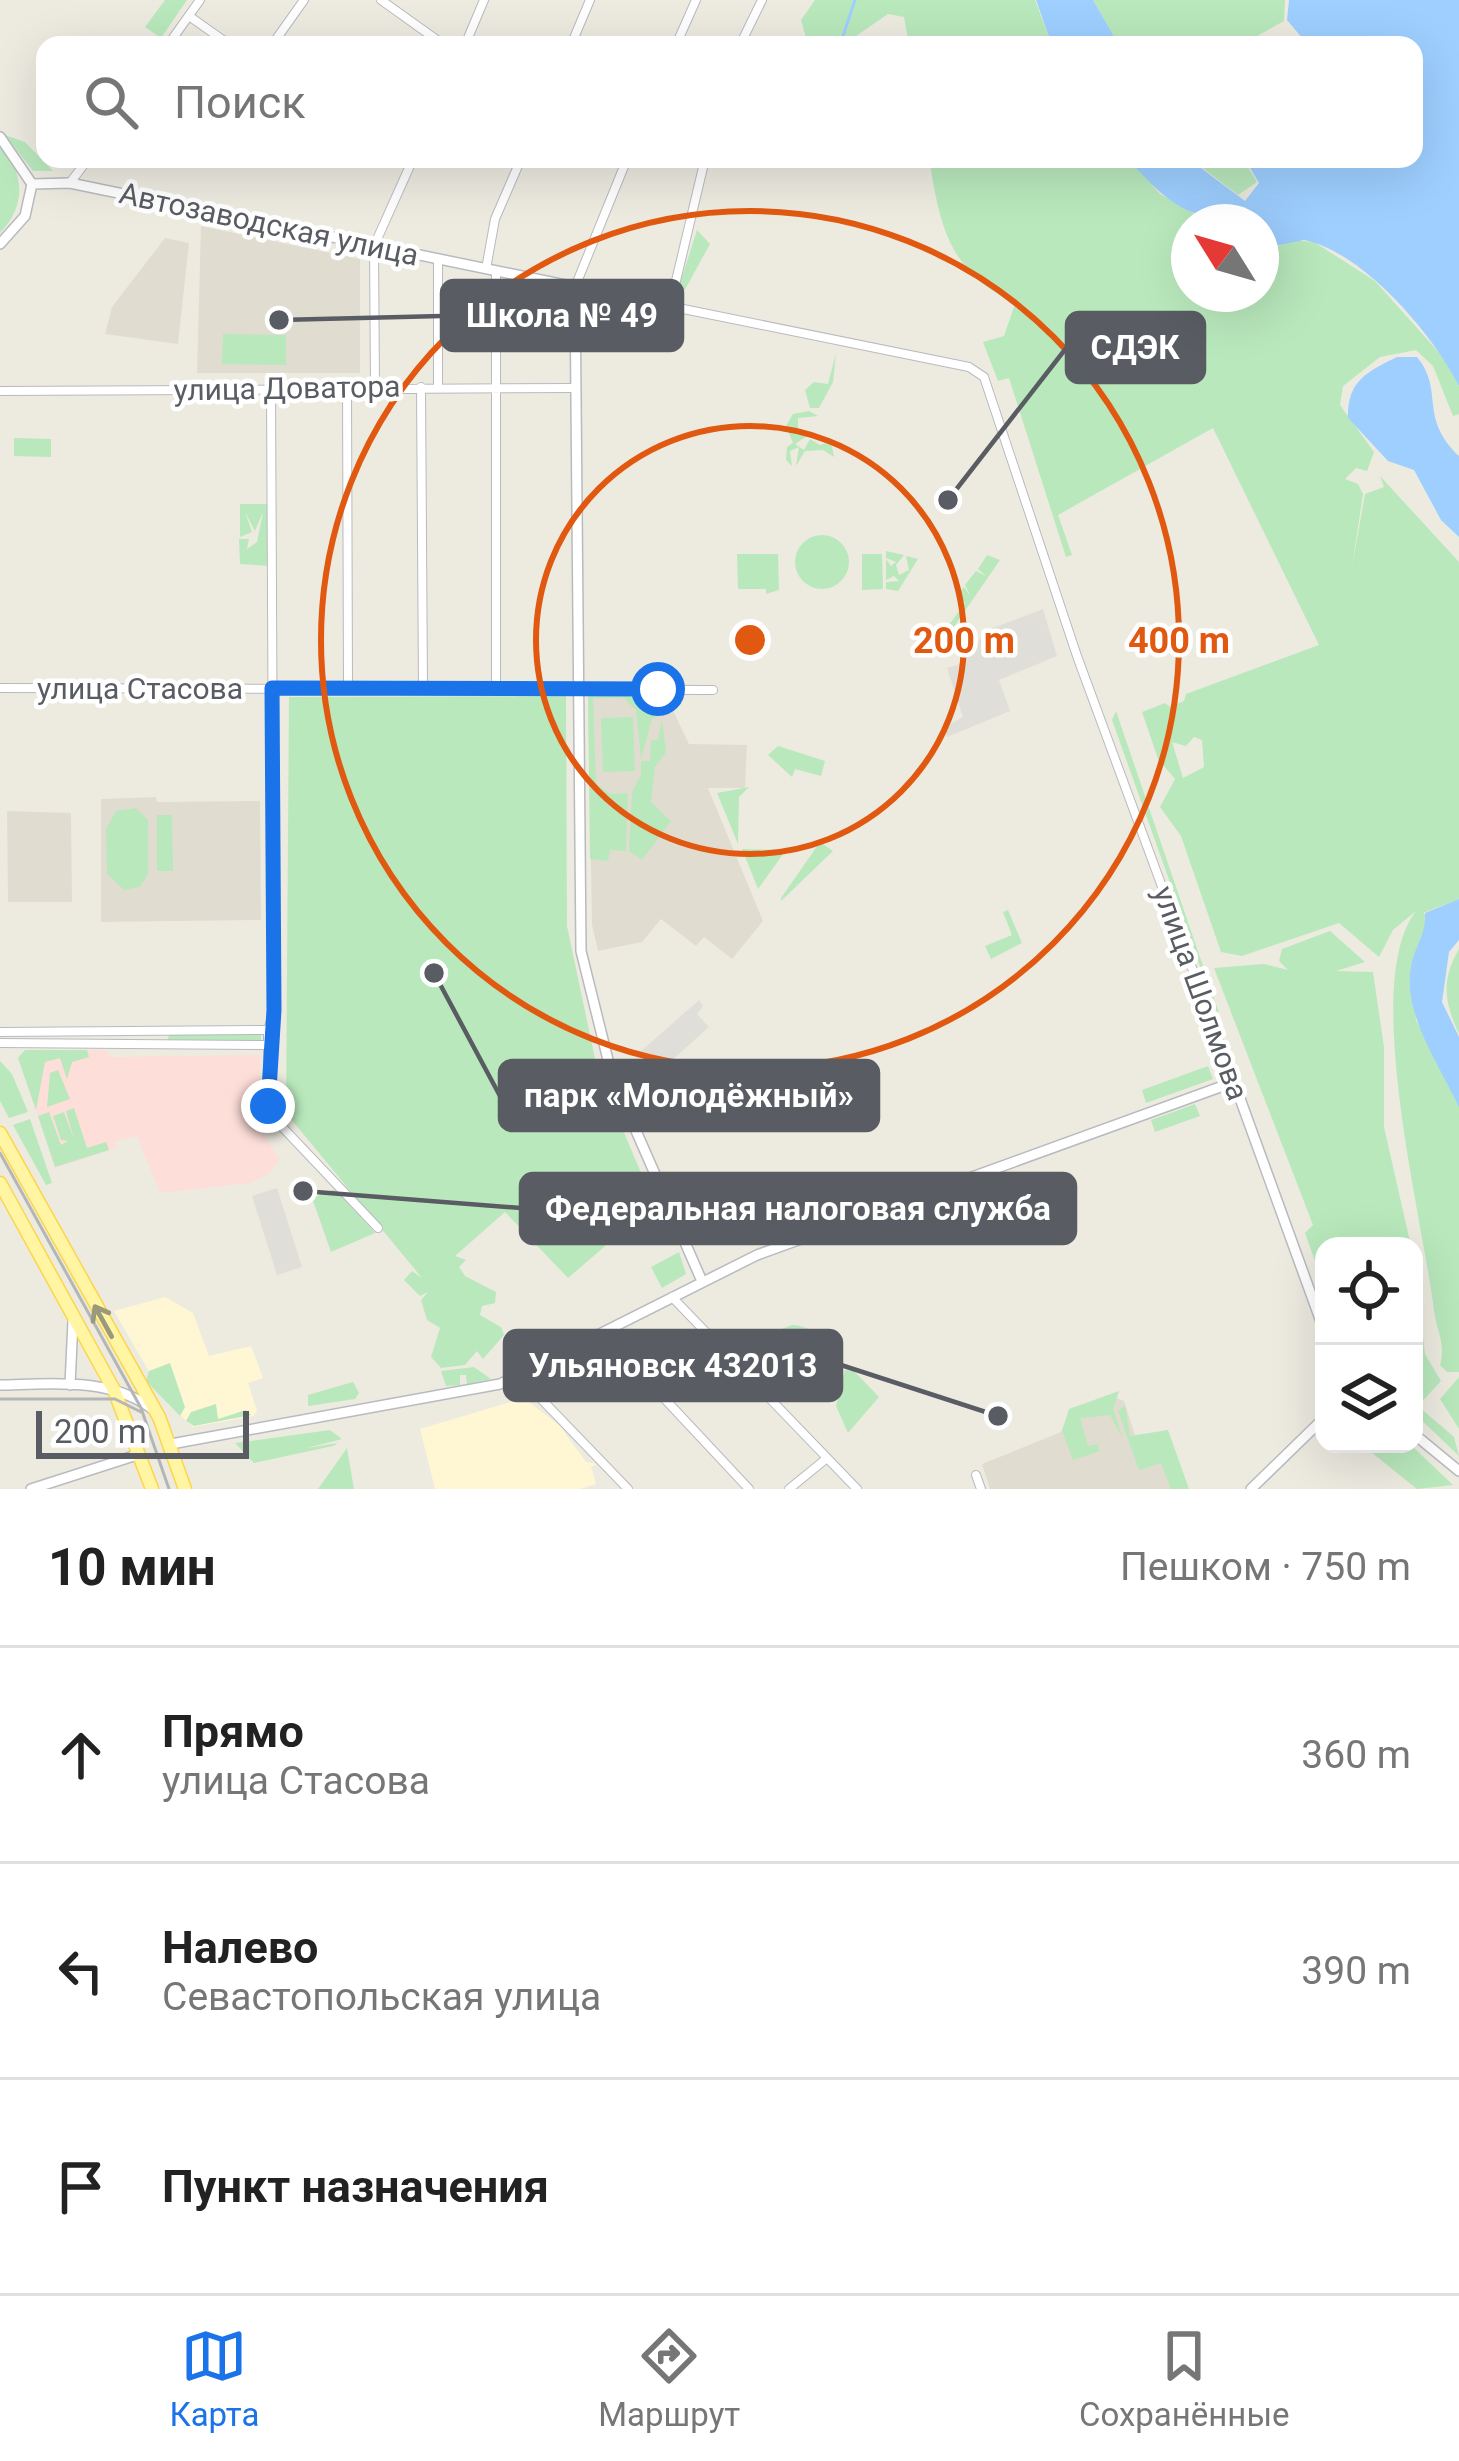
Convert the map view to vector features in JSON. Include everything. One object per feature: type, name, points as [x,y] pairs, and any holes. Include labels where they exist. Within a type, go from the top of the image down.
[{"type":"main road","points":[[0,1133],[159,1417],[185,1489]]},
{"type":"main road","points":[[0,1183],[114,1390],[152,1489]]},
{"type":"main road","points":[[140,1454],[171,1444]]},
{"type":"street","points":[[175,36],[200,0]]},
{"type":"street","points":[[278,36],[304,0]]},
{"type":"street","points":[[381,0],[393,3],[433,36]]},
{"type":"street","points":[[468,36],[484,0]]},
{"type":"street","points":[[575,36],[590,0]]},
{"type":"street","points":[[680,36],[696,0]]},
{"type":"street","points":[[744,36],[762,0]]},
{"type":"street","points":[[189,16],[217,36]]},
{"type":"street","points":[[0,137],[32,184],[25,216],[0,244]]},
{"type":"street","points":[[70,183],[81,168]]},
{"type":"street","points":[[376,386],[374,246],[409,168]]},
{"type":"street","points":[[496,688],[491,270],[495,219],[517,168]]},
{"type":"street","points":[[623,168],[574,287],[581,952],[612,1076],[700,1280]]},
{"type":"street","points":[[574,287],[670,306],[703,168]]},
{"type":"street","name":"Автозаводская улица","points":[[32,184],[70,183],[574,287]]},
{"type":"street","points":[[438,260],[439,387]]},
{"type":"street","name":"улица Шолмова","points":[[670,306],[980,373],[1077,656],[1315,1305]]},
{"type":"street","points":[[346,386],[348,688]]},
{"type":"street","points":[[421,387],[423,688]]},
{"type":"street","points":[[271,388],[274,1010],[268,1045],[272,1120],[378,1228]]},
{"type":"street","name":"улица Доватора","points":[[0,391],[575,388]]},
{"type":"street","name":"улица Стасова","points":[[0,688],[713,690]]},
{"type":"street","points":[[0,1032],[268,1030]]},
{"type":"street","points":[[0,1043],[268,1045]]},
{"type":"street","points":[[171,1444],[259,1425],[438,1400],[520,1377],[700,1280],[1234,1082]]},
{"type":"street","points":[[671,1296],[857,1489]]},
{"type":"street","points":[[70,1385],[74,1315]]},
{"type":"street","points":[[603,1333],[749,1489]]},
{"type":"street","points":[[520,1377],[628,1489]]},
{"type":"street","points":[[0,1384],[114,1390],[135,1397],[159,1417]]},
{"type":"street","points":[[1251,1489],[1315,1427]]},
{"type":"street","points":[[1423,1441],[1459,1471]]},
{"type":"street","points":[[31,1489],[140,1454]]},
{"type":"street","points":[[789,1489],[826,1457]]},
{"type":"street","points":[[976,1475],[982,1489]]},
{"type":"shaded area","points":[[201,226],[360,259],[360,373],[197,373]]},
{"type":"shaded area","points":[[165,238],[189,243],[178,344],[105,334],[112,307]]},
{"type":"shaded area","points":[[1043,609],[1057,656],[999,680],[1010,711],[947,737],[943,728],[963,717],[947,668],[960,664],[987,630]]},
{"type":"shaded area","points":[[588,693],[665,694],[689,744],[747,745],[745,788],[708,788],[763,921],[732,959],[704,937],[696,946],[661,919],[642,942],[598,951],[592,925]]},
{"type":"shaded area","points":[[156,797],[157,802],[260,801],[261,920],[101,922],[101,799]]},
{"type":"shaded area","points":[[7,811],[71,813],[72,902],[8,902]]},
{"type":"shaded area","points":[[699,1000],[703,1006],[697,1014],[709,1027],[658,1073],[651,1072],[640,1052]]},
{"type":"shaded area","points":[[25,1050],[107,1050],[110,1057],[260,1055],[259,1127],[280,1160],[267,1175],[250,1183],[160,1193],[137,1136],[55,1168],[18,1058]]},
{"type":"shaded area","points":[[277,1188],[302,1267],[277,1275],[252,1196]]},
{"type":"shaded area","points":[[165,1297],[193,1313],[209,1356],[251,1346],[263,1378],[248,1383],[257,1411],[253,1416],[193,1427],[168,1404],[114,1311]]},
{"type":"shaded area","points":[[524,1398],[560,1426],[586,1462],[596,1464],[591,1467],[596,1484],[580,1489],[435,1489],[420,1429]]},
{"type":"shaded area","points":[[1116,1398],[1124,1401],[1135,1435],[1155,1436],[1174,1489],[990,1489],[982,1464],[1061,1432],[1067,1418]]},
{"type":"green space","points":[[165,0],[187,0],[162,36],[145,27]]},
{"type":"green space","points":[[815,0],[1035,0],[1049,36],[907,36],[904,17],[888,14],[856,36],[805,36],[801,20]]},
{"type":"green space","points":[[1093,0],[1285,0],[1284,21],[1257,36],[1114,36]]},
{"type":"green space","points":[[5,135],[25,142],[36,153],[36,168],[53,171],[33,171]]},
{"type":"green space","points":[[0,142],[17,176],[19,199],[0,233]]},
{"type":"green space","points":[[930,168],[1137,168],[1160,194],[1177,204],[1171,204],[1171,312],[1279,312],[1279,246],[1288,240],[1314,242],[1375,281],[1451,366],[1459,386],[1459,414],[1453,416],[1433,366],[1416,350],[1380,357],[1343,386],[1340,405],[1374,452],[1367,471],[1356,468],[1345,479],[1358,484],[1363,494],[1352,567],[1365,494],[1384,487],[1380,476],[1459,562],[1459,899],[1423,913],[1430,918],[1414,962],[1413,991],[1416,1020],[1459,1100],[1459,1372],[1447,1372],[1440,1365],[1442,1344],[1409,1164],[1394,1046],[1400,945],[1416,911],[1393,930],[1379,957],[1339,923],[1242,956],[1221,952],[1181,836],[1160,807],[1175,779],[1158,759],[1142,712],[1165,703],[1170,707],[1184,701],[1186,694],[1319,645],[1213,428],[1058,515],[1072,555],[1066,557],[1009,378],[998,381],[983,342],[1004,336],[1015,304],[975,276],[951,245]],"holes":[[[1194,737],[1202,740],[1204,767],[1183,778],[1172,742],[1186,746]]]},
{"type":"green space","points":[[1203,168],[1248,168],[1257,182],[1238,195]]},
{"type":"green space","points":[[697,230],[710,244],[682,295],[678,290]]},
{"type":"green space","points":[[223,334],[286,335],[286,365],[222,364]]},
{"type":"green space","points":[[836,353],[833,382],[819,408],[810,408],[805,390],[814,382],[828,384]]},
{"type":"green space","points":[[809,411],[818,416],[798,418],[798,431],[807,436],[795,444],[804,450],[810,439],[820,445],[831,441],[834,457],[823,450],[805,451],[796,466],[799,447],[790,451],[792,466],[786,460],[787,447],[793,443],[786,426],[793,414]]},
{"type":"green space","points":[[14,438],[51,439],[51,457],[14,456]]},
{"type":"green space","points":[[240,504],[269,504],[270,566],[240,564],[239,539],[249,539],[247,549],[257,542],[263,512],[255,531],[245,512],[252,532],[240,537]]},
{"type":"green space","points":[[822,535],[841,543],[849,562],[841,581],[822,589],[803,581],[795,562],[803,543]]},
{"type":"green space","points":[[886,551],[904,555],[896,565],[899,575],[909,570],[906,556],[918,559],[898,591],[886,589],[886,582],[899,581],[894,576],[886,580],[886,559],[891,566],[896,562],[886,558]]},
{"type":"green space","points":[[737,554],[778,554],[779,590],[766,594],[766,589],[738,589]]},
{"type":"green space","points":[[862,554],[882,554],[883,589],[862,590]]},
{"type":"green space","points":[[987,555],[1000,560],[940,647],[935,644],[965,603],[958,595],[964,587],[971,597],[965,585],[976,571],[986,576],[978,569]]},
{"type":"green space","points":[[588,693],[657,695],[660,715],[652,719],[641,759],[636,710],[624,698],[593,698],[596,784],[611,794],[628,793],[626,851],[610,850],[608,861],[590,859]]},
{"type":"green space","points":[[566,696],[567,926],[597,1068],[654,1204],[568,1278],[505,1212],[455,1256],[466,1260],[459,1267],[465,1276],[496,1292],[495,1303],[482,1306],[480,1315],[501,1327],[504,1335],[483,1359],[477,1351],[465,1365],[441,1368],[431,1357],[440,1328],[427,1320],[421,1300],[428,1292],[420,1296],[404,1280],[412,1271],[422,1278],[286,1113],[289,697]]},
{"type":"green space","points":[[1116,711],[1219,1013],[1217,1014],[1112,720]]},
{"type":"green space","points":[[633,717],[635,771],[603,772],[601,718]]},
{"type":"green space","points":[[662,719],[666,752],[655,767],[651,802],[671,821],[642,860],[629,851],[632,792],[641,775],[641,761],[650,761],[651,740],[658,740]]},
{"type":"green space","points":[[778,746],[825,761],[821,776],[795,769],[792,777],[768,755]]},
{"type":"green space","points":[[749,787],[739,797],[738,844],[717,793]]},
{"type":"green space","points":[[136,808],[148,820],[148,874],[140,887],[124,890],[107,874],[106,829],[116,811]]},
{"type":"green space","points":[[157,815],[172,815],[173,871],[157,871]]},
{"type":"green space","points":[[820,842],[833,851],[781,901],[781,898]]},
{"type":"green space","points":[[742,849],[786,850],[758,889]]},
{"type":"green space","points":[[1008,910],[1022,943],[991,959],[985,946],[1012,935],[1003,912]]},
{"type":"green space","points":[[1330,931],[1365,962],[1336,971],[1373,972],[1384,1047],[1384,1127],[1409,1237],[1315,1237],[1315,1261],[1305,1233],[1313,1225],[1214,968],[1264,964],[1288,970],[1279,961],[1282,949]]},
{"type":"green space","points":[[1459,949],[1459,1034],[1447,991]]},
{"type":"green space","points":[[169,1034],[261,1034],[261,1040],[168,1040]]},
{"type":"green space","points":[[25,1050],[87,1050],[89,1057],[72,1062],[67,1079],[60,1058],[45,1062],[36,1110],[18,1058]]},
{"type":"green space","points":[[0,1061],[12,1074],[28,1112],[9,1118],[0,1101]]},
{"type":"green space","points":[[1208,1066],[1213,1079],[1146,1103],[1142,1090]]},
{"type":"green space","points":[[58,1070],[70,1099],[47,1107],[50,1073]]},
{"type":"green space","points":[[754,1091],[730,1133],[718,1106]]},
{"type":"green space","points":[[1195,1104],[1200,1116],[1155,1132],[1151,1120]]},
{"type":"green space","points":[[74,1108],[87,1148],[106,1142],[109,1150],[55,1167],[38,1116],[49,1112],[61,1145],[68,1141],[61,1140],[53,1116],[64,1112],[74,1140],[66,1111]]},
{"type":"green space","points":[[30,1119],[52,1183],[46,1185],[13,1125]]},
{"type":"green space","points":[[335,1189],[375,1233],[331,1252],[312,1198]]},
{"type":"green space","points":[[679,1252],[686,1274],[662,1288],[651,1267]]},
{"type":"green space","points":[[792,1325],[828,1342],[840,1363],[835,1370],[823,1372],[778,1356],[769,1334]]},
{"type":"green space","points":[[1423,1336],[1425,1354],[1441,1381],[1423,1401]]},
{"type":"green space","points":[[170,1363],[185,1407],[180,1416],[146,1381],[149,1371]]},
{"type":"green space","points":[[474,1367],[491,1379],[467,1384],[466,1375],[460,1375],[460,1385],[446,1386],[441,1371]]},
{"type":"green space","points":[[845,1370],[854,1371],[879,1397],[848,1433],[836,1406]]},
{"type":"green space","points":[[1459,1377],[1459,1429],[1440,1399]]},
{"type":"green space","points":[[353,1382],[359,1393],[355,1399],[308,1406],[308,1395]]},
{"type":"green space","points":[[1119,1391],[1113,1409],[1123,1439],[1110,1415],[1080,1418],[1088,1446],[1097,1444],[1100,1451],[1073,1460],[1062,1431],[1069,1409]]},
{"type":"green space","points":[[216,1404],[218,1419],[246,1410],[251,1415],[194,1426],[186,1421],[191,1412]]},
{"type":"green space","points":[[1125,1405],[1130,1436],[1168,1430],[1189,1489],[1171,1489],[1161,1463],[1139,1470],[1118,1411]]},
{"type":"green space","points":[[1423,1410],[1454,1437],[1459,1456],[1423,1422]]},
{"type":"green space","points":[[330,1430],[342,1439],[307,1448],[338,1443],[333,1446],[254,1463],[235,1443]]},
{"type":"green space","points":[[347,1448],[354,1489],[318,1489]]},
{"type":"green space","points":[[1372,1453],[1419,1453],[1453,1485],[1417,1489]]},
{"type":"water","points":[[1036,0],[1093,0],[1114,36],[1049,36]]},
{"type":"water","points":[[1289,0],[1459,0],[1459,386],[1415,321],[1373,278],[1327,248],[1304,240],[1279,245],[1279,204],[1177,204],[1137,168],[1201,168],[1245,201],[1259,183],[1250,168],[1423,168],[1423,36],[1300,36],[1287,20]]},
{"type":"water","points":[[1397,357],[1417,357],[1425,369],[1439,429],[1459,456],[1459,537],[1441,520],[1414,470],[1388,461],[1348,418],[1351,395],[1360,380]]},
{"type":"water","points":[[1459,899],[1459,940],[1449,952],[1442,1002],[1459,1037],[1459,1107],[1424,1039],[1410,985],[1425,913]]},
{"type":"waterway","points":[[843,36],[855,0]]},
{"type":"tram line","points":[[0,1153],[141,1408],[169,1489]]},
{"type":"tram line","points":[[0,1399],[115,1399],[141,1412]]},
{"type":"place","name":"Школа № 49","points":[[279,320]]},
{"type":"place","name":"СДЭК","points":[[948,500]]},
{"type":"place","name":"парк «Молодёжный»","points":[[434,973]]},
{"type":"place","name":"Федеральная налоговая служба","points":[[303,1191]]},
{"type":"place","name":"Ульяновск 432013","points":[[998,1416]]},
{"type":"route","points":[[268,1106],[268,1030],[274,1010],[272,688],[658,689]]}]
